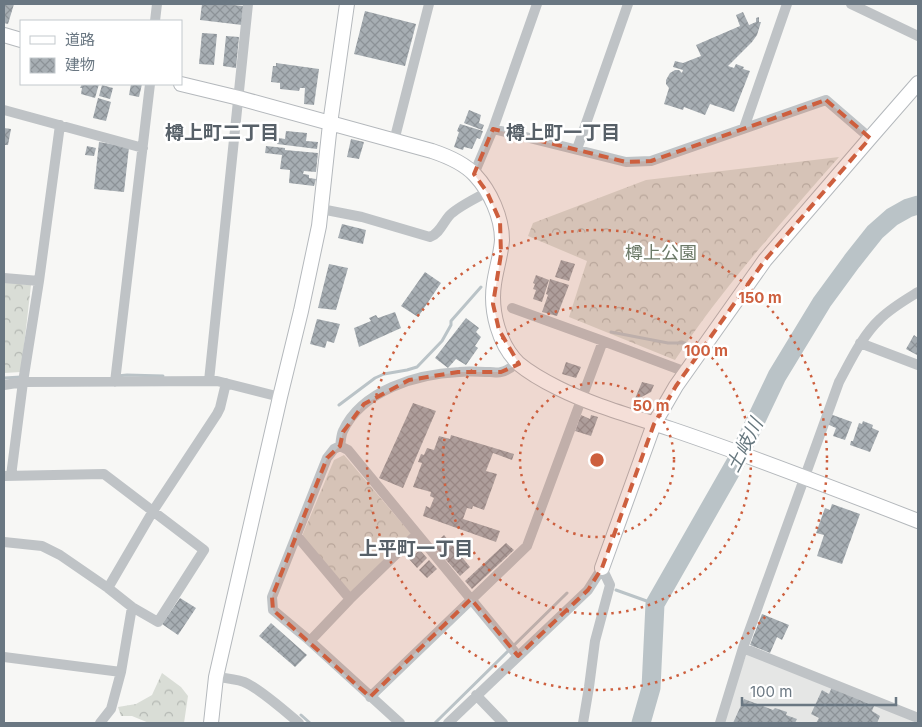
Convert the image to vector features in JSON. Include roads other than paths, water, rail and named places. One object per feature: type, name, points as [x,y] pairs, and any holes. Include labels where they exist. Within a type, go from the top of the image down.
[{"type":"street","points":[[154,4],[155,20]]},
{"type":"street","points":[[209,381],[248,4]]},
{"type":"street","points":[[211,723],[216,677],[309,276],[321,209],[330,124],[347,4]]},
{"type":"street","points":[[394,141],[429,4]]},
{"type":"street","points":[[474,174],[494,129],[537,4]]},
{"type":"street","points":[[577,149],[628,4]]},
{"type":"street","points":[[744,128],[788,4]]},
{"type":"street","points":[[851,4],[918,36]]},
{"type":"street","points":[[4,35],[20,40]]},
{"type":"street","points":[[448,723],[476,695],[514,651],[588,590],[602,568],[615,536],[654,424],[676,386],[765,260],[918,83]]},
{"type":"street","points":[[182,84],[239,98],[445,155],[474,174],[487,192],[495,208],[500,221],[502,237],[501,254],[494,287],[493,304],[495,318],[503,340],[518,362],[532,375],[580,399],[805,477],[918,521]]},
{"type":"street","points":[[115,382],[150,85]]},
{"type":"street","points":[[494,129],[626,162],[651,161],[826,100],[870,138]]},
{"type":"street","points":[[4,110],[143,148]]},
{"type":"street","points":[[4,542],[42,546],[60,555],[132,607],[158,622],[204,550],[104,474],[8,476],[24,382],[60,126]]},
{"type":"street","points":[[321,209],[362,217],[430,237],[434,236],[455,211],[487,192]]},
{"type":"street","points":[[4,278],[39,281]]},
{"type":"street","points":[[720,723],[743,648],[839,382],[860,343],[879,319],[899,303],[918,292]]},
{"type":"street","points":[[512,308],[686,372]]},
{"type":"street","points":[[370,697],[527,546],[603,340]]},
{"type":"street","points":[[860,343],[918,365]]},
{"type":"street","points":[[340,446],[342,432],[351,419],[364,404],[384,391],[409,380],[435,375],[458,372],[501,372],[518,362]]},
{"type":"street","points":[[4,384],[24,382],[217,380],[280,398]]},
{"type":"street","points":[[108,588],[153,511],[217,414],[226,383]]},
{"type":"street","points":[[340,446],[348,450],[514,651]]},
{"type":"street","points":[[340,446],[334,449],[328,458],[272,597],[273,610],[400,723]]},
{"type":"street","points":[[310,641],[417,534]]},
{"type":"street","points":[[297,536],[350,599]]},
{"type":"street","points":[[583,723],[595,641],[610,585],[602,568]]},
{"type":"street","points":[[100,723],[111,709],[121,672],[132,607]]},
{"type":"street","points":[[743,648],[918,717]]},
{"type":"street","points":[[4,657],[121,672]]},
{"type":"street","points":[[216,677],[250,685],[299,723]]},
{"type":"street","points":[[476,695],[503,723]]},
{"type":"waterway","name":"土岐川","points":[[641,723],[651,688],[655,604],[736,462],[777,376],[822,302],[875,232],[892,217],[918,205]]},
{"type":"waterway","points":[[339,405],[375,378],[384,374],[417,367],[442,341],[451,325],[451,321],[481,287]]},
{"type":"waterway","points":[[611,332],[668,343],[685,343]]},
{"type":"waterway","points":[[117,376],[163,376]]},
{"type":"waterway","points":[[4,378],[21,377]]},
{"type":"waterway","points":[[616,590],[655,604]]},
{"type":"waterway","points":[[435,723],[567,593]]},
{"type":"waterway","points":[[301,715],[310,723]]},
{"type":"district","name":"樽上町二丁目","points":[[222,132]]},
{"type":"district","name":"樽上町一丁目","points":[[563,132]]},
{"type":"district","name":"上平町一丁目","points":[[416,548]]},
{"type":"park label","name":"樽上公園","points":[[661,253]]}]
